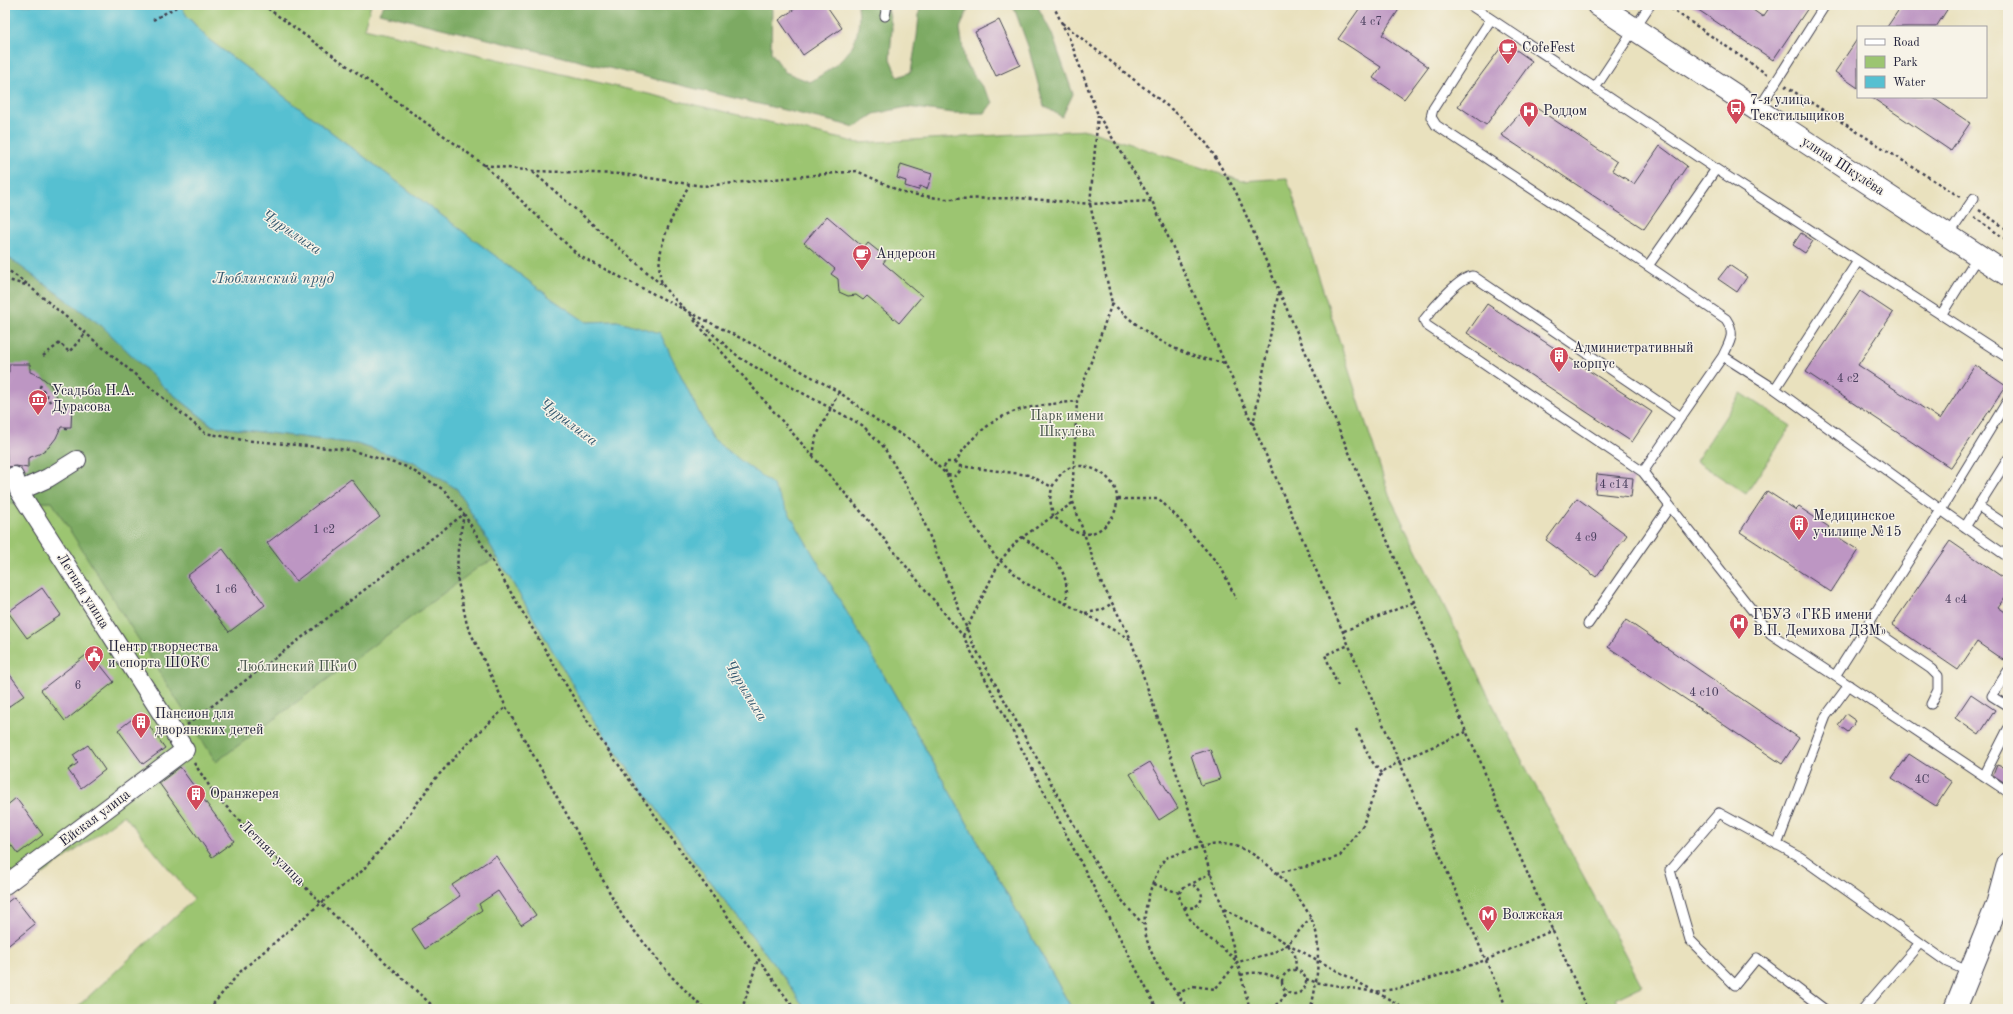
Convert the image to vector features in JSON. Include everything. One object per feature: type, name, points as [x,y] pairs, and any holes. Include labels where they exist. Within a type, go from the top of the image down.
[{"type":"street","name":"улица Шкулёва","points":[[1598,5],[2008,276]]},
{"type":"street","name":"Летняя улица","points":[[77,460],[48,478],[16,484],[185,750]]},
{"type":"street","name":"Ейская улица","points":[[5,885],[185,750]]},
{"type":"street","points":[[1955,1009],[2003,897],[2008,864]]},
{"type":"lane","points":[[885,16],[887,5]]},
{"type":"lane","points":[[1470,5],[1716,169],[2008,358]]},
{"type":"lane","points":[[1595,88],[1650,5]]},
{"type":"lane","points":[[1758,110],[1825,5]]},
{"type":"lane","points":[[1491,19],[1432,108],[1431,117],[1436,124],[1726,319],[1732,327],[1732,339],[1723,356],[1643,472]]},
{"type":"lane","points":[[1648,266],[1716,169]]},
{"type":"lane","points":[[1948,236],[1969,204]]},
{"type":"lane","points":[[1941,315],[1978,256]]},
{"type":"lane","points":[[1775,389],[1858,262]]},
{"type":"lane","points":[[1681,417],[1473,276],[1467,277],[1455,286],[1424,320],[1426,324],[1643,472],[1771,634],[2008,792]]},
{"type":"lane","points":[[1723,356],[1775,389],[2008,557]]},
{"type":"lane","points":[[1835,676],[1941,510],[2008,400]]},
{"type":"lane","points":[[1965,527],[2008,460]]},
{"type":"lane","points":[[1588,624],[1670,506]]},
{"type":"lane","points":[[1978,506],[2008,526]]},
{"type":"lane","points":[[1867,625],[1931,669],[1938,676],[1938,690],[1931,704]]},
{"type":"lane","points":[[2008,671],[1992,696],[2008,706]]},
{"type":"lane","points":[[1777,845],[1826,716],[1849,685]]},
{"type":"lane","points":[[1984,776],[2008,729]]},
{"type":"lane","points":[[1824,1009],[1757,958],[1735,985],[1690,940],[1670,870],[1719,813],[1800,857],[1947,962],[1971,972]]},
{"type":"lane","points":[[1863,1009],[1920,943]]},
{"type":"path","points":[[153,20],[180,5]]},
{"type":"path","points":[[264,5],[483,164],[579,256],[687,311],[839,392],[878,421],[914,442],[947,475],[956,476],[960,471],[960,466]]},
{"type":"path","points":[[1053,5],[1062,22],[1098,115],[1152,201],[1344,631],[1507,1009]]},
{"type":"path","points":[[1666,5],[1777,81],[2008,230]]},
{"type":"path","points":[[1062,22],[1180,116],[1206,144],[1236,192],[1414,602],[1466,732],[1587,1009]]},
{"type":"path","points":[[1098,115],[1090,204],[1112,303],[1077,401],[1074,502],[1101,582],[1131,640],[1223,909],[1250,1009]]},
{"type":"path","points":[[483,164],[533,171],[622,174],[703,186],[857,171],[904,193],[945,199],[1020,198],[1090,204],[1152,201]]},
{"type":"path","points":[[533,171],[666,289],[687,311],[871,523],[963,636],[1158,1009]]},
{"type":"path","points":[[666,289],[660,276],[662,251],[668,225],[689,185]]},
{"type":"path","points":[[1969,204],[2008,240]]},
{"type":"path","points":[[5,268],[86,333],[205,433],[243,440],[350,450],[408,467],[444,490],[464,514],[590,725],[796,1009]]},
{"type":"path","points":[[5,280],[29,286]]},
{"type":"path","points":[[1253,425],[1279,290]]},
{"type":"path","points":[[1112,303],[1130,321],[1154,337],[1184,353],[1225,363]]},
{"type":"path","points":[[687,311],[740,358],[862,425],[883,446],[916,502],[973,644],[1100,871],[1127,907],[1145,926]]},
{"type":"path","points":[[43,356],[60,343],[69,352],[86,333]]},
{"type":"path","points":[[41,385],[40,387],[46,394],[51,404]]},
{"type":"path","points":[[812,456],[816,437],[839,392]]},
{"type":"path","points":[[956,462],[979,433],[1010,413],[1038,406],[1077,401]]},
{"type":"path","points":[[66,427],[66,429],[70,429]]},
{"type":"path","points":[[1052,487],[1029,475],[960,466],[956,462],[947,462],[944,467],[969,518],[1000,561],[1025,583],[1084,613],[1131,640]]},
{"type":"path","points":[[1074,466],[1091,467],[1110,478],[1118,499],[1112,517],[1101,530],[1084,534],[1071,530],[1053,516],[1050,499],[1052,487],[1061,472],[1074,466]]},
{"type":"path","points":[[1118,499],[1159,499],[1221,567],[1236,599]]},
{"type":"path","points":[[963,636],[1000,561],[1022,537],[1074,502]]},
{"type":"path","points":[[464,514],[458,547],[457,577],[467,625],[506,707],[623,917],[672,977],[704,1009]]},
{"type":"path","points":[[175,734],[464,514]]},
{"type":"path","points":[[1022,537],[1052,558],[1064,574],[1068,590],[1067,604]]},
{"type":"path","points":[[1344,631],[1414,602]]},
{"type":"path","points":[[1084,613],[1102,610],[1112,603]]},
{"type":"path","points":[[1338,686],[1325,655],[1349,645]]},
{"type":"path","points":[[209,1009],[241,971],[321,903],[362,871],[398,829],[435,779],[469,742],[506,707]]},
{"type":"path","points":[[1356,729],[1371,760],[1381,773]]},
{"type":"path","points":[[1276,873],[1314,865],[1340,856],[1363,825],[1381,773],[1400,761],[1466,732]]},
{"type":"path","name":"Летняя улица","points":[[185,750],[216,796],[321,903],[436,1009]]},
{"type":"path","points":[[1189,1009],[1177,994],[1156,961],[1145,932],[1145,913],[1154,884],[1165,858],[1213,844],[1232,845],[1252,854],[1286,882],[1310,918],[1315,928],[1318,960],[1310,1009]]},
{"type":"path","points":[[1193,885],[1201,878],[1211,873]]},
{"type":"path","points":[[1154,884],[1179,893]]},
{"type":"path","points":[[1184,906],[1190,908],[1197,906],[1201,901],[1202,894],[1199,888],[1193,885],[1184,886],[1179,893],[1179,900],[1184,906],[1189,920],[1195,928],[1220,945],[1238,962]]},
{"type":"path","points":[[1223,909],[1407,1009]]},
{"type":"path","points":[[1177,994],[1193,986],[1215,988],[1238,962],[1273,953],[1288,944],[1310,918]]},
{"type":"path","points":[[1306,979],[1306,985],[1298,994],[1292,994],[1286,991],[1282,984],[1285,974],[1296,970],[1306,979],[1315,982],[1375,992],[1401,988],[1486,960],[1553,930]]},
{"type":"path","points":[[1288,944],[1295,954],[1296,970]]},
{"type":"path","points":[[740,1009],[744,1003],[758,958]]},
{"type":"path","points":[[1241,975],[1248,973],[1264,973],[1283,980]]},
{"type":"path","points":[[1265,1009],[1274,1008],[1281,1001],[1286,991]]},
{"type":"green space","name":"Парк имени Шкулёва","points":[[180,5],[371,5],[364,28],[859,143],[1087,130],[1242,181],[1287,178],[1389,495],[1501,721],[1642,986],[1615,999],[1620,1009],[1072,1009],[890,686],[728,451],[712,439],[660,334],[618,321],[586,322],[555,301],[208,39],[187,16]]},
{"type":"green space","points":[[384,5],[772,5],[771,52],[785,72],[810,82],[832,68],[841,60],[854,43],[859,20],[858,5],[887,5],[892,27],[890,59],[898,77],[911,72],[920,5],[970,5],[960,28],[965,63],[993,102],[985,113],[953,113],[907,107],[874,114],[855,127],[379,13]]},
{"type":"green space","points":[[1011,5],[1037,5],[1052,34],[1073,94],[1062,117],[1044,106],[1028,46],[1014,8]]},
{"type":"green space","name":"Люблинский ПКиО","points":[[5,255],[102,326],[457,489],[593,719],[690,856],[787,981],[805,1009],[75,1009],[194,899],[124,815],[5,902],[5,646],[10,642],[5,634]]},
{"type":"green space","points":[[5,255],[102,326],[164,387],[212,426],[357,444],[414,462],[457,489],[498,558],[480,566],[216,762],[52,502],[9,503],[5,507]]},
{"type":"green space","points":[[1741,393],[1791,426],[1746,494],[1696,461]]},
{"type":"water","name":"Люблинский пруд","points":[[5,5],[180,5],[187,16],[208,39],[555,301],[586,322],[618,321],[660,333],[712,439],[772,484],[890,686],[1072,1009],[805,1009],[787,981],[690,856],[593,719],[457,489],[414,462],[357,444],[213,426],[164,387],[102,326],[5,255]]},
{"type":"building","points":[[800,5],[826,5],[842,28],[803,55],[779,20]]},
{"type":"building","points":[[1362,5],[1402,5],[1382,35],[1428,67],[1404,99],[1373,78],[1381,67],[1338,39]]},
{"type":"building","points":[[1691,5],[1746,5],[1763,17],[1771,5],[1810,5],[1773,60]]},
{"type":"building","points":[[1902,5],[1950,5],[1937,26],[1888,26]]},
{"type":"building","points":[[999,20],[1020,65],[996,76],[975,32]]},
{"type":"building","points":[[1857,39],[1857,87],[1835,72]]},
{"type":"building","points":[[1505,42],[1532,61],[1486,125],[1458,106]]},
{"type":"building","points":[[1872,98],[1933,98],[1970,123],[1951,151]]},
{"type":"building","name":"Роддом","points":[[1529,103],[1617,162],[1612,170],[1634,184],[1660,146],[1687,166],[1644,229],[1501,135]]},
{"type":"building","points":[[901,164],[932,174],[927,189],[920,186],[918,190],[905,186],[906,181],[897,178]]},
{"type":"building","points":[[827,216],[864,248],[868,243],[887,258],[883,263],[922,296],[899,323],[867,296],[863,300],[856,295],[848,296],[839,292],[838,279],[831,274],[835,269],[804,243]]},
{"type":"building","points":[[1801,233],[1813,241],[1805,253],[1793,245]]},
{"type":"building","points":[[1729,265],[1747,277],[1737,292],[1718,279]]},
{"type":"building","points":[[1860,291],[1893,313],[1858,365],[1940,419],[1975,365],[2006,386],[1951,468],[1806,372]]},
{"type":"building","name":"Административный корпус","points":[[1487,304],[1652,412],[1632,442],[1467,333]]},
{"type":"building","name":"Усадьба Н.А. Дурасова","points":[[9,364],[30,364],[30,372],[40,376],[50,384],[62,405],[72,405],[71,427],[61,427],[56,438],[49,447],[39,454],[28,458],[28,468],[16,466],[7,467],[5,373],[9,372]]},
{"type":"building","points":[[1597,474],[1633,478],[1631,497],[1595,493]]},
{"type":"building","points":[[351,479],[380,517],[296,581],[267,543]]},
{"type":"building","name":"Медицинское училище №15","points":[[1767,491],[1796,510],[1799,507],[1829,527],[1827,530],[1858,550],[1831,592],[1740,532]]},
{"type":"building","points":[[1577,498],[1627,535],[1596,577],[1546,540]]},
{"type":"building","points":[[1950,541],[2008,581],[2008,593],[1998,607],[2008,614],[2008,652],[2003,660],[1977,642],[1958,670],[1892,625]]},
{"type":"building","points":[[223,549],[265,605],[229,632],[187,576]]},
{"type":"building","points":[[42,588],[61,615],[27,638],[8,612]]},
{"type":"building","points":[[1626,620],[1799,738],[1782,764],[1608,647]]},
{"type":"building","points":[[90,652],[114,682],[65,721],[41,690]]},
{"type":"building","points":[[5,668],[25,695],[5,709]]},
{"type":"building","points":[[1971,694],[1995,710],[1979,735],[1955,718]]},
{"type":"building","name":"Пансион для дворянских детей","points":[[140,713],[165,748],[143,764],[118,730]]},
{"type":"building","points":[[1846,714],[1856,721],[1848,732],[1838,725]]},
{"type":"building","points":[[88,745],[105,770],[81,788],[68,770],[78,763],[73,755]]},
{"type":"building","points":[[1210,749],[1220,779],[1201,785],[1191,755]]},
{"type":"building","points":[[1909,754],[1952,782],[1936,806],[1892,778]]},
{"type":"building","points":[[1150,762],[1178,808],[1159,820],[1130,774]]},
{"type":"building","points":[[1997,765],[2008,769],[2008,785],[1993,775]]},
{"type":"building","name":"Оранжерея","points":[[180,767],[234,841],[212,857],[159,783]]},
{"type":"building","points":[[16,798],[43,835],[18,854],[5,837],[5,807]]},
{"type":"building","points":[[496,856],[536,915],[521,925],[498,891],[479,904],[482,910],[425,949],[412,929],[460,896],[452,885]]},
{"type":"building","points":[[14,897],[35,924],[5,948],[5,904]]},
{"type":"place","name":"CofeFest","points":[[1508,65]]},
{"type":"place","name":"7-я улица Текстильщиков","points":[[1736,125]]},
{"type":"place","name":"Роддом","points":[[1529,128]]},
{"type":"place","name":"Андерсон","points":[[862,271]]},
{"type":"place","name":"Административный корпус","points":[[1559,373]]},
{"type":"place","name":"Усадьба Н.А. Дурасова","points":[[38,416]]},
{"type":"place","name":"Медицинское училище №15","points":[[1799,541]]},
{"type":"place","name":"ГБУЗ «ГКБ имени В.П. Демихова ДЗМ»","points":[[1739,640]]},
{"type":"place","name":"Центр творчества и спорта ШОКС","points":[[94,672]]},
{"type":"place","name":"Пансион для дворянских детей","points":[[141,739]]},
{"type":"place","name":"Оранжерея","points":[[196,811]]},
{"type":"place","name":"Волжская","points":[[1488,932]]},
{"type":"water label","name":"Чурилиха","points":[[291,233]]},
{"type":"water label","name":"Чурилиха","points":[[568,423]]},
{"type":"water label","name":"Чурилиха","points":[[745,691]]}]
